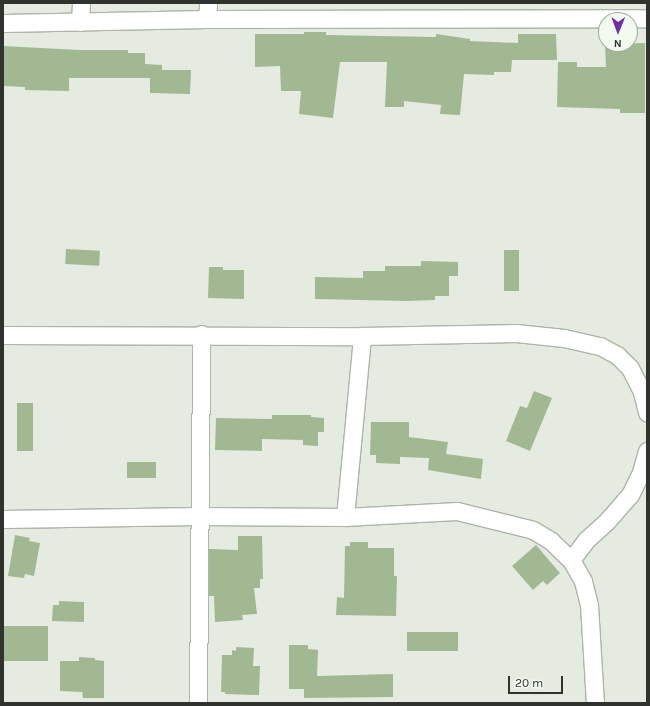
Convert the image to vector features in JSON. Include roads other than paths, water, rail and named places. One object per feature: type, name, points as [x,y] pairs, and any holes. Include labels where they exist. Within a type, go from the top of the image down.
[{"type":"street","points":[[80,22],[81,3]]},
{"type":"street","points":[[3,23],[80,22],[208,11],[647,18]]},
{"type":"street","points":[[3,335],[201,334],[362,336],[516,333],[564,338],[600,346],[617,355],[630,368],[642,392],[647,412]]},
{"type":"street","points":[[198,703],[201,334]]},
{"type":"street","points":[[345,517],[362,336]]},
{"type":"street","points":[[571,560],[586,540],[607,521],[630,495],[641,472],[647,451]]},
{"type":"street","points":[[3,519],[199,516],[345,517],[457,511],[533,530],[551,541],[571,560],[583,581],[589,604],[595,703]]}]
